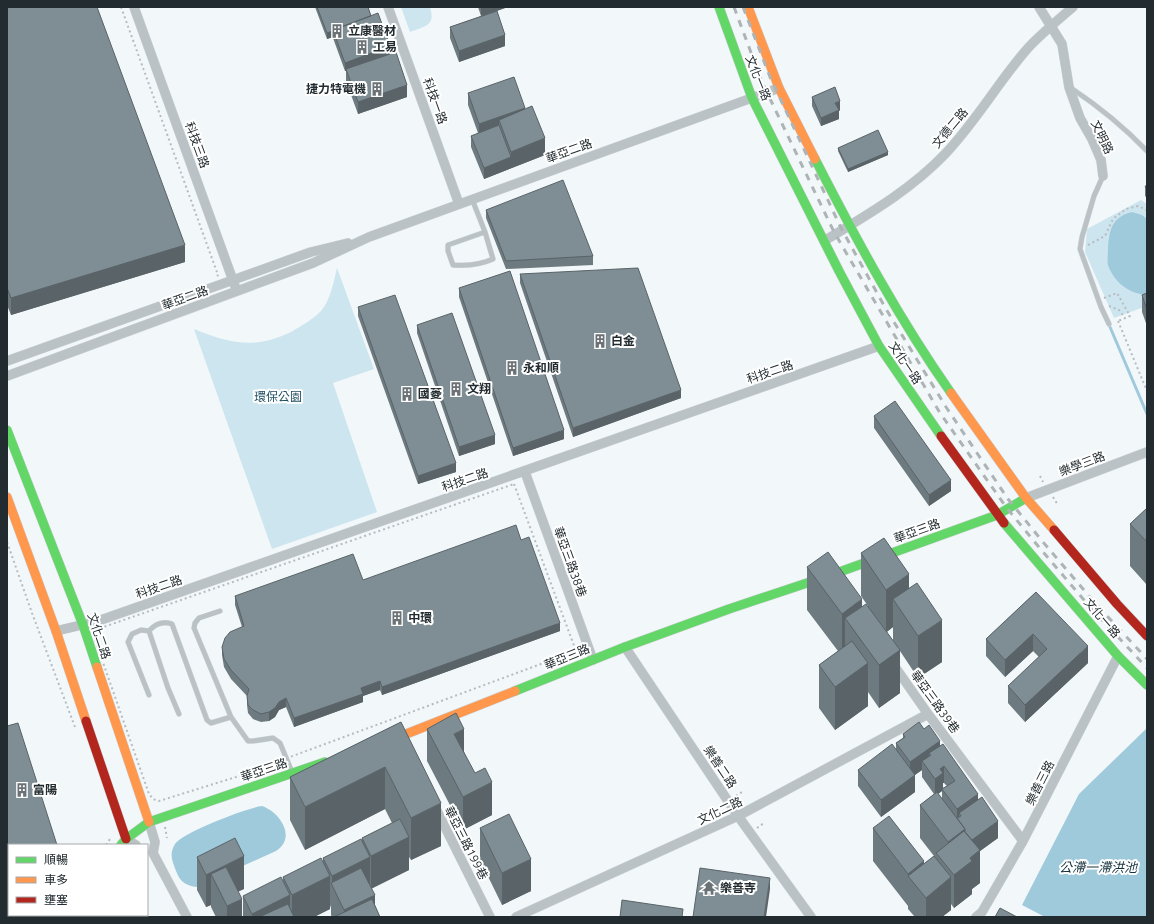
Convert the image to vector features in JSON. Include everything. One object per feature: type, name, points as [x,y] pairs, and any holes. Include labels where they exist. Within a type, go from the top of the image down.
[{"type":"street","name":"科技三路","points":[[134,7],[237,290]]},
{"type":"street","name":"科技一路","points":[[388,7],[459,204]]},
{"type":"street","name":"文化一路","points":[[719,7],[752,98],[879,346],[997,516],[1118,656],[1147,685]]},
{"type":"street","name":"文化一路","points":[[748,7],[779,88],[849,226],[896,308],[932,366],[1026,498],[1117,604],[1147,636]]},
{"type":"street","name":"文明路","points":[[1039,7],[1062,44],[1069,87],[1080,118],[1092,139],[1101,160],[1103,176]]},
{"type":"street","name":"文德二路","points":[[824,241],[865,216],[920,178],[971,123],[1029,47],[1073,7]]},
{"type":"street","name":"華亞二路","points":[[7,376],[313,263],[369,237],[779,88]]},
{"type":"street","name":"華亞二路","points":[[7,361],[311,252],[369,237]]},
{"type":"street","name":"科技二路","points":[[56,631],[113,616],[879,346]]},
{"type":"street","name":"文化二路","points":[[7,430],[83,625],[155,842],[150,852],[187,917]]},
{"type":"street","name":"樂學三路","points":[[1026,498],[1147,452]]},
{"type":"street","name":"華亞三路38巷","points":[[525,472],[593,660]]},
{"type":"street","points":[[7,497],[56,631],[123,842]]},
{"type":"street","name":"華亞三路","points":[[385,742],[401,741],[624,647],[729,609],[833,578],[997,516],[1026,498]]},
{"type":"street","name":"樂善二路","points":[[624,647],[738,816],[811,917]]},
{"type":"street","name":"樂善三路","points":[[976,917],[982,912],[1023,841],[1118,656]]},
{"type":"street","name":"華亞三路39巷","points":[[888,657],[928,714],[1023,841]]},
{"type":"street","name":"文化二路","points":[[516,917],[738,816],[928,714]]},
{"type":"street","name":"華亞三路","points":[[123,842],[149,822],[335,759]]},
{"type":"street","name":"華亞三路199巷","points":[[431,799],[490,917]]},
{"type":"lane","points":[[1069,87],[1086,98],[1129,133],[1147,151]]},
{"type":"lane","name":"文明路","points":[[1080,249],[1094,196],[1103,176]]},
{"type":"lane","points":[[472,199],[485,232],[493,259],[486,262],[459,266],[453,265],[448,251],[448,245],[485,232]]},
{"type":"lane","points":[[1080,249],[1101,307],[1109,324]]},
{"type":"lane","points":[[220,611],[199,618],[195,623],[194,628],[231,717],[248,741],[273,738],[280,743],[293,774]]},
{"type":"lane","points":[[149,631],[153,626],[167,622],[172,624],[207,720],[211,723],[231,717]]},
{"type":"lane","points":[[149,631],[141,630],[132,634],[128,642],[149,695]]},
{"type":"lane","points":[[149,631],[168,688],[179,714]]},
{"type":"path","points":[[121,7],[218,275],[211,278]]},
{"type":"path","points":[[1080,249],[1105,236],[1113,218],[1126,209],[1138,206],[1147,210]]},
{"type":"path","points":[[1099,300],[1117,293],[1130,316],[1109,324]]},
{"type":"path","points":[[1101,307],[1113,307],[1120,310],[1125,318]]},
{"type":"path","points":[[1118,320],[1147,391]]},
{"type":"path","points":[[514,484],[576,650],[222,781],[159,801],[153,799],[149,794],[92,631],[514,484]]},
{"type":"path","points":[[7,542],[48,655]]},
{"type":"path","points":[[144,806],[153,799]]},
{"type":"green space","points":[[401,7],[430,7],[432,18],[425,26],[410,32]]},
{"type":"green space","points":[[1141,200],[1147,204],[1147,306],[1114,318],[1085,252],[1087,229]]},
{"type":"green space","name":"環保公園","points":[[337,268],[374,369],[333,383],[377,512],[272,549],[194,329],[230,341],[253,343],[278,338],[306,323],[321,311],[327,302]]},
{"type":"water","points":[[1132,212],[1142,215],[1147,219],[1147,295],[1128,290],[1114,277],[1108,265],[1108,243],[1112,226],[1120,217]]},
{"type":"water","name":"公滯一滯洪池","points":[[1147,728],[1147,917],[1045,917],[1022,905],[1079,794]]},
{"type":"water","points":[[262,806],[275,814],[284,826],[286,833],[282,846],[276,851],[196,887],[185,884],[181,880],[173,864],[172,858],[173,848],[180,839],[216,821],[255,807]]},
{"type":"building","points":[[7,7],[97,7],[185,245],[11,298],[7,288]]},
{"type":"building","name":"立康醫材","points":[[317,7],[368,7],[371,16],[327,33]]},
{"type":"building","points":[[497,11],[505,35],[459,51],[450,27]]},
{"type":"building","name":"工易","points":[[378,13],[390,46],[345,63],[333,30]]},
{"type":"building","name":"捷力特電機","points":[[396,52],[407,85],[358,102],[346,69]]},
{"type":"building","points":[[514,77],[525,108],[479,124],[468,93]]},
{"type":"building","points":[[835,87],[840,101],[835,103],[839,110],[821,118],[812,97]]},
{"type":"building","points":[[532,106],[545,138],[511,152],[499,120]]},
{"type":"building","points":[[499,125],[511,157],[484,168],[471,136]]},
{"type":"building","points":[[878,130],[888,152],[848,169],[838,148]]},
{"type":"building","points":[[563,180],[593,256],[506,261],[486,210]]},
{"type":"building","name":"白金","points":[[638,268],[681,390],[573,428],[520,274]]},
{"type":"building","name":"永和順","points":[[510,271],[564,430],[513,448],[459,288]]},
{"type":"building","points":[[1147,293],[1147,310],[1142,295]]},
{"type":"building","name":"國菱","points":[[395,295],[456,463],[418,476],[358,307]]},
{"type":"building","name":"文翔","points":[[452,313],[495,435],[459,447],[417,325]]},
{"type":"building","points":[[895,401],[951,480],[929,495],[874,416]]},
{"type":"building","points":[[1147,508],[1147,542],[1130,524]]},
{"type":"building","name":"中環","points":[[516,525],[521,540],[529,537],[560,623],[382,687],[380,681],[361,688],[363,694],[294,718],[286,698],[279,702],[275,708],[269,712],[261,714],[253,710],[248,705],[247,696],[249,689],[231,670],[224,659],[222,647],[225,638],[230,632],[244,626],[235,596],[353,554],[363,580]]},
{"type":"building","points":[[884,538],[909,574],[886,590],[861,553]]},
{"type":"building","points":[[828,552],[862,599],[842,614],[807,567]]},
{"type":"building","points":[[917,583],[942,620],[918,636],[893,599]]},
{"type":"building","points":[[1036,592],[1088,646],[1025,705],[1008,686],[1047,649],[1033,634],[1005,660],[986,639]]},
{"type":"building","points":[[866,604],[900,650],[879,665],[845,618]]},
{"type":"building","points":[[852,641],[868,663],[835,687],[819,665]]},
{"type":"building","points":[[456,713],[464,729],[454,734],[475,773],[485,768],[492,782],[463,797],[427,729]]},
{"type":"building","points":[[401,722],[441,803],[411,818],[385,767],[305,807],[290,777]]},
{"type":"building","points":[[919,722],[924,729],[929,725],[940,741],[910,762],[896,743],[905,737],[903,734]]},
{"type":"building","name":"富陽","points":[[18,723],[57,844],[8,844],[7,917],[7,726]]},
{"type":"building","points":[[892,744],[915,775],[881,800],[858,770]]},
{"type":"building","points":[[943,744],[978,794],[957,809],[942,789],[955,781],[944,766],[940,769],[943,773],[935,779],[922,761],[931,755],[929,753]]},
{"type":"building","points":[[937,792],[965,829],[948,842],[920,805]]},
{"type":"building","points":[[982,797],[998,821],[972,840],[965,832],[965,829],[957,818],[961,816],[959,813]]},
{"type":"building","points":[[509,814],[531,859],[502,873],[480,828]]},
{"type":"building","points":[[889,816],[924,861],[908,874],[873,828]]},
{"type":"building","points":[[400,819],[409,837],[371,856],[362,838]]},
{"type":"building","points":[[964,831],[980,850],[970,858],[972,861],[954,875],[936,853]]},
{"type":"building","points":[[235,838],[244,856],[206,875],[197,857]]},
{"type":"building","points":[[361,839],[370,857],[332,876],[323,858]]},
{"type":"building","points":[[934,856],[951,877],[926,898],[908,876]]},
{"type":"building","points":[[321,858],[330,876],[292,895],[283,877]]},
{"type":"building","points":[[226,867],[242,899],[227,906],[211,874]]},
{"type":"building","points":[[361,868],[375,895],[344,910],[331,883]]},
{"type":"building","name":"樂善寺","points":[[700,868],[770,878],[764,917],[693,917]]},
{"type":"building","points":[[281,877],[290,895],[252,914],[243,896]]},
{"type":"building","points":[[372,899],[380,917],[334,917]]},
{"type":"building","points":[[622,900],[683,909],[682,917],[620,917]]},
{"type":"building","points":[[288,904],[294,917],[259,917]]},
{"type":"building","points":[[1000,908],[1017,917],[995,917]]},
{"type":"waterway","points":[[1110,327],[1147,414]]},
{"type":"railway","points":[[734,7],[762,82],[834,232],[940,413],[1006,507],[1090,607],[1147,668]]},
{"type":"railway","points":[[743,7],[770,77],[841,228],[886,309],[946,407],[1008,499],[1095,603],[1147,659]]},
{"type":"traffic: fast","points":[[719,7],[752,98],[839,271],[879,346],[941,436]]},
{"type":"traffic: fast","points":[[815,159],[846,219],[896,308],[951,393]]},
{"type":"traffic: fast","points":[[7,430],[83,625],[97,667]]},
{"type":"traffic: fast","points":[[515,691],[625,647],[729,609],[831,575],[997,515],[1026,498]]},
{"type":"traffic: fast","points":[[1004,523],[1118,656],[1147,685]]},
{"type":"traffic: fast","points":[[122,844],[126,839],[149,822],[325,762]]},
{"type":"traffic: slow","points":[[748,7],[779,88],[815,159]]},
{"type":"traffic: slow","points":[[951,393],[1026,498],[1054,530]]},
{"type":"traffic: slow","points":[[7,497],[56,631],[86,721]]},
{"type":"traffic: slow","points":[[97,667],[149,822]]},
{"type":"traffic: slow","points":[[391,740],[515,691]]},
{"type":"traffic: jam","points":[[941,436],[1004,523]]},
{"type":"traffic: jam","points":[[1054,530],[1117,604],[1147,636]]},
{"type":"traffic: jam","points":[[86,721],[126,839]]},
{"type":"place","name":"立康醫材","points":[[337,31]]},
{"type":"place","name":"工易","points":[[362,47]]},
{"type":"place","name":"捷力特電機","points":[[377,89]]},
{"type":"place","name":"白金","points":[[600,341]]},
{"type":"place","name":"永和順","points":[[512,368]]},
{"type":"place","name":"文翔","points":[[456,389]]},
{"type":"place","name":"國菱","points":[[407,394]]},
{"type":"place","name":"中環","points":[[397,618]]},
{"type":"place","name":"富陽","points":[[22,790]]},
{"type":"place","name":"樂善寺","points":[[709,888]]}]
